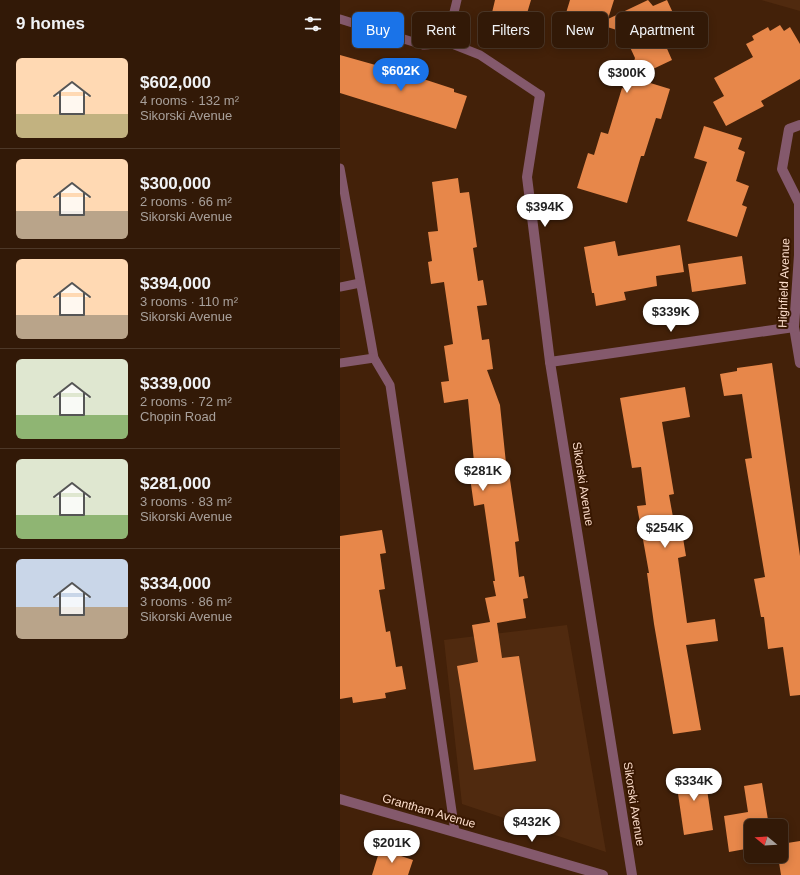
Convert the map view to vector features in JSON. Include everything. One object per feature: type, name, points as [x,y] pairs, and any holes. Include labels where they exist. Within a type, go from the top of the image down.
[{"type":"street","name":"Sikorski Avenue","points":[[540,95],[527,177],[550,362],[632,875]]},
{"type":"street","name":"Highfield Avenue","points":[[800,125],[789,129],[782,169],[799,203],[799,255],[794,327],[800,363]]},
{"type":"street","points":[[550,362],[794,327]]},
{"type":"street","name":"Grantham Avenue","points":[[340,799],[603,875]]},
{"type":"lane","points":[[454,12],[457,0]]},
{"type":"lane","points":[[340,20],[412,42]]},
{"type":"lane","points":[[462,48],[480,55],[540,95]]},
{"type":"lane","points":[[340,168],[344,218],[360,283],[374,358],[390,385],[455,832]]},
{"type":"lane","points":[[340,287],[360,283]]},
{"type":"lane","points":[[340,363],[374,358]]},
{"type":"shaded area","points":[[761,0],[800,0],[800,11]]},
{"type":"shaded area","points":[[567,625],[606,852],[462,804],[444,640]]},
{"type":"building","points":[[495,0],[531,0],[527,12],[492,12]]},
{"type":"building","points":[[570,0],[614,0],[608,19],[608,12],[566,12]]},
{"type":"building","points":[[648,0],[653,6],[667,0],[673,12],[623,12]]},
{"type":"building","points":[[616,15],[616,30],[608,27],[608,19]]},
{"type":"building","points":[[780,25],[784,31],[790,27],[800,44],[800,79],[761,101],[764,106],[726,126],[713,102],[724,96],[714,78],[753,57],[746,44],[754,40],[752,36],[768,27],[770,31]]},
{"type":"building","points":[[630,48],[667,48],[672,60],[634,78],[670,89],[661,119],[656,118],[644,156],[641,156],[627,203],[577,188],[588,153],[594,155],[601,132],[608,134],[622,88],[626,89],[635,58]]},
{"type":"building","points":[[340,55],[411,75],[454,89],[454,92],[467,96],[456,129],[340,93]]},
{"type":"building","points":[[704,126],[742,138],[738,149],[745,152],[736,181],[749,186],[742,205],[747,207],[737,237],[687,221],[707,162],[694,158]]},
{"type":"building","points":[[458,178],[460,193],[469,192],[477,247],[473,248],[478,281],[483,280],[487,305],[477,306],[482,340],[489,339],[493,369],[487,370],[500,405],[507,473],[509,473],[519,541],[515,542],[519,577],[524,576],[528,598],[523,599],[526,618],[497,623],[502,658],[519,656],[536,761],[474,770],[457,666],[478,662],[472,625],[490,622],[485,598],[496,596],[493,581],[495,581],[484,504],[474,506],[468,463],[474,462],[468,399],[444,403],[441,382],[449,381],[444,346],[453,344],[444,282],[431,284],[428,262],[432,261],[428,232],[438,231],[432,182]]},
{"type":"building","points":[[615,241],[618,256],[680,245],[684,272],[656,276],[657,286],[624,292],[626,300],[596,306],[594,293],[592,293],[584,247]]},
{"type":"building","points":[[742,256],[746,284],[692,292],[688,264]]},
{"type":"building","points":[[772,363],[800,556],[800,695],[790,696],[783,647],[768,649],[764,617],[761,617],[754,579],[765,577],[745,459],[752,458],[742,394],[724,396],[720,374],[737,371],[737,368]]},
{"type":"building","points":[[685,387],[690,417],[662,422],[674,494],[669,495],[677,539],[683,538],[686,556],[678,558],[687,623],[715,619],[718,641],[686,645],[701,730],[673,734],[654,624],[647,573],[649,573],[637,506],[646,505],[641,467],[632,468],[620,398]]},
{"type":"building","points":[[382,530],[386,553],[380,554],[385,589],[379,590],[386,632],[390,631],[396,667],[402,666],[406,689],[385,693],[386,698],[353,703],[352,697],[340,699],[340,536]]},
{"type":"building","points":[[704,769],[713,830],[684,835],[675,773]]},
{"type":"building","points":[[762,783],[768,819],[744,819],[744,849],[729,852],[724,816],[748,812],[744,786]]},
{"type":"building","points":[[800,841],[800,875],[781,875],[779,863],[788,863],[788,843]]},
{"type":"building","points":[[380,849],[413,860],[408,875],[372,875]]}]
